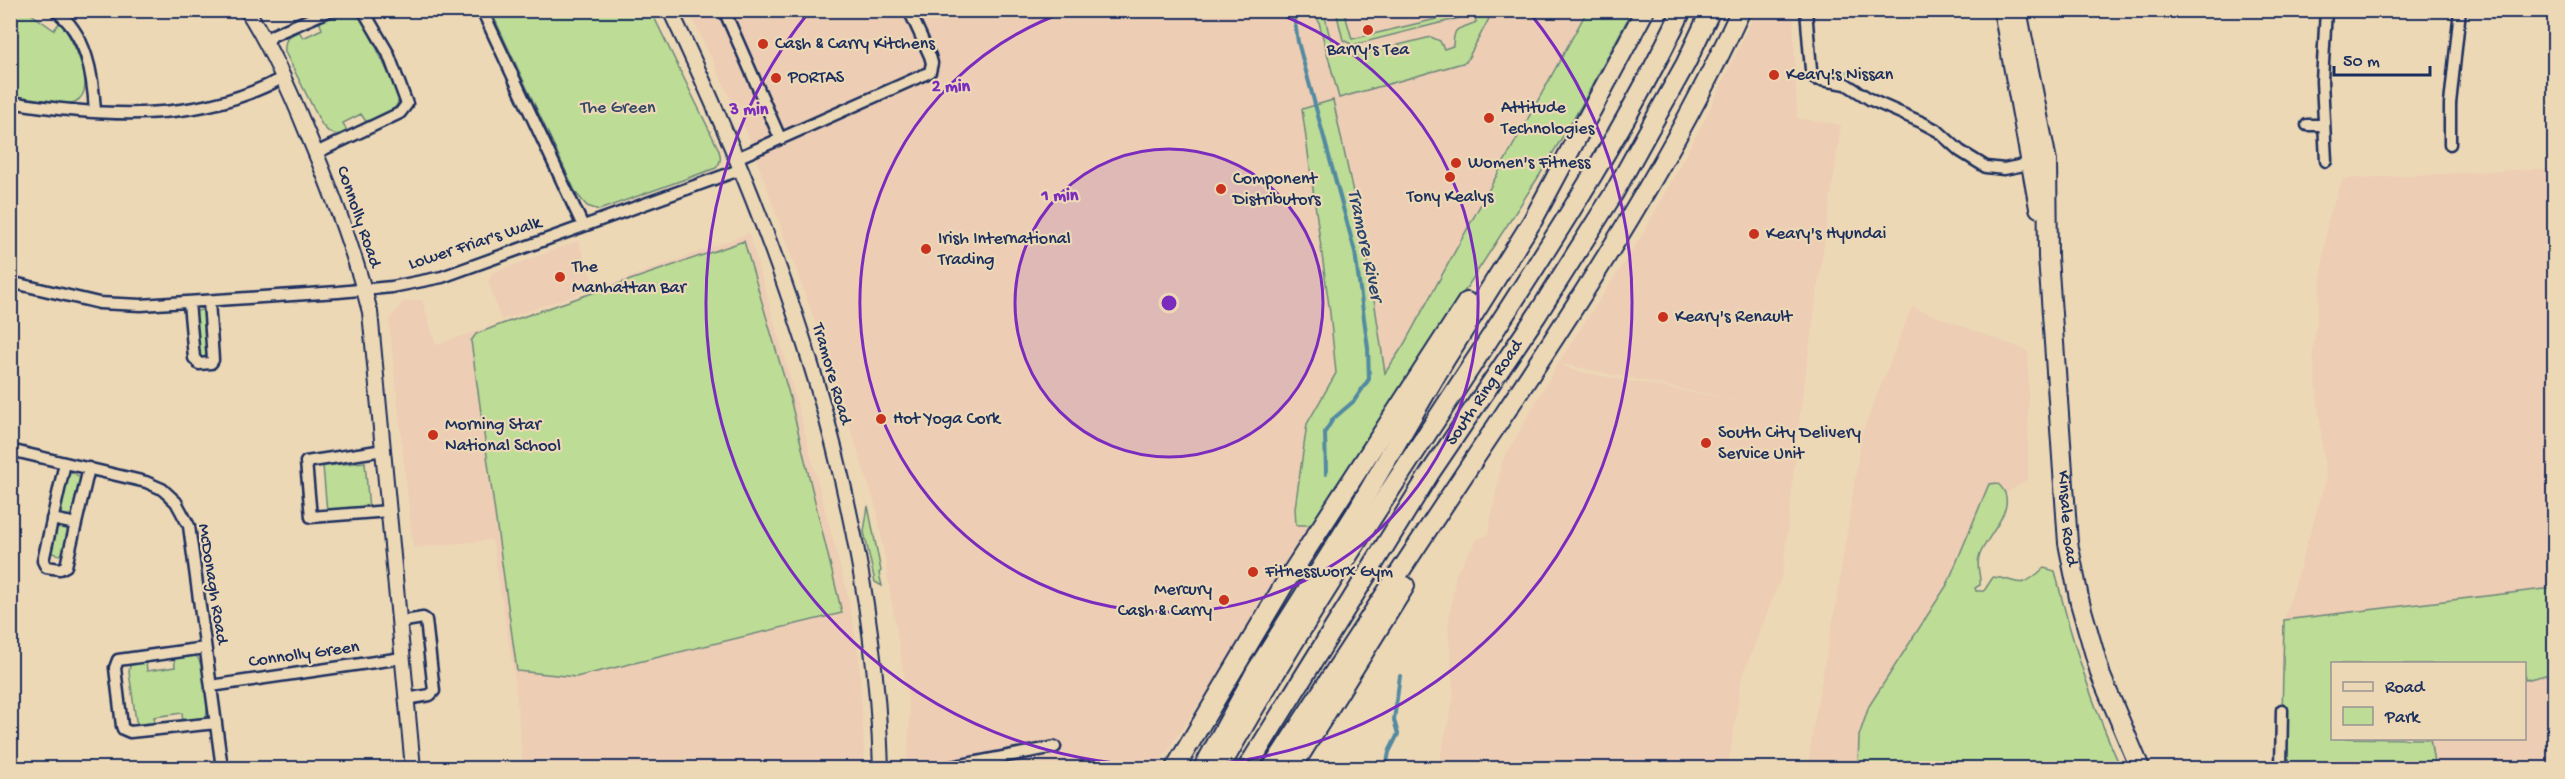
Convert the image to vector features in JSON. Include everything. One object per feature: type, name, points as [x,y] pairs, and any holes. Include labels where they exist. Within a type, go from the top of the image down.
[{"type":"highway","points":[[1203,768],[1256,671],[1354,514],[1444,360],[1533,220],[1645,10]]},
{"type":"highway","name":"South Ring Road","points":[[1220,768],[1318,605],[1536,266],[1623,124],[1682,10]]},
{"type":"highway","name":"South Ring Road","points":[[1247,768],[1430,473],[1537,315],[1614,193],[1686,63],[1711,10]]},
{"type":"highway","points":[[1272,768],[1610,254],[1663,166],[1715,68],[1741,10]]},
{"type":"highway","name":"Kinsale Road","points":[[2003,10],[2038,163]]},
{"type":"highway","name":"Kinsale Road","points":[[2017,10],[2048,257],[2068,543],[2080,603],[2101,676],[2140,768]]},
{"type":"highway","points":[[1175,768],[1285,583],[1356,470],[1583,129]]},
{"type":"highway","points":[[1293,768],[1451,513],[1518,393]]},
{"type":"highway","points":[[1260,768],[1338,644],[1415,531],[1503,416]]},
{"type":"street","points":[[55,10],[74,30],[84,49],[93,85],[95,111]]},
{"type":"street","name":"Connolly Road","points":[[247,10],[267,42],[284,77],[316,153],[358,265],[370,312],[413,768]]},
{"type":"street","points":[[267,42],[273,35],[331,10]]},
{"type":"street","points":[[316,153],[400,112],[407,104],[387,53],[363,10]]},
{"type":"street","points":[[482,10],[583,226]]},
{"type":"street","name":"Tramore Road","points":[[670,10],[739,164],[798,325],[846,497],[869,615],[877,680],[881,768]]},
{"type":"street","points":[[724,10],[780,138]]},
{"type":"street","name":"Lower Friar's Walk","points":[[10,282],[99,303],[121,305],[189,303],[392,287],[442,277],[583,226],[739,164],[780,138],[930,72],[932,63],[930,56],[909,10]]},
{"type":"street","points":[[1806,10],[1811,70],[1815,79],[1846,84],[1871,100],[1921,122],[1938,131],[1960,151],[1986,167],[2004,169],[2038,163]]},
{"type":"street","points":[[2326,10],[2322,81],[2326,161]]},
{"type":"street","points":[[2450,144],[2451,93],[2460,10]]},
{"type":"street","points":[[10,102],[53,109],[157,113],[198,108],[247,96],[284,77]]},
{"type":"street","points":[[2307,125],[2323,125]]},
{"type":"street","points":[[189,303],[194,358],[199,364],[211,363],[213,360],[209,301]]},
{"type":"street","name":"McDonagh Road","points":[[10,450],[156,486],[168,494],[181,508],[189,526],[222,768]]},
{"type":"street","points":[[384,450],[306,462],[311,517],[389,511]]},
{"type":"street","points":[[65,463],[42,561],[46,567],[56,569],[66,566],[88,468]]},
{"type":"street","points":[[52,519],[76,524]]},
{"type":"street","points":[[399,622],[423,618],[426,620],[434,691],[430,695],[406,699]]},
{"type":"street","points":[[205,648],[118,660],[115,668],[122,726],[130,732],[216,723]]},
{"type":"street","name":"Connolly Green","points":[[211,686],[402,658]]},
{"type":"street","points":[[2281,768],[2282,710]]},
{"type":"street","points":[[945,768],[1054,747]]},
{"type":"shaded area","points":[[689,11],[1609,11],[1363,443],[1248,631],[1156,768],[907,768],[910,714],[877,510],[823,344],[747,133]]},
{"type":"shaded area","points":[[1756,11],[1793,11],[1797,118],[1841,125],[1800,413],[1783,572],[1742,677],[1728,768],[1438,768],[1454,697],[1448,627],[1456,574],[1478,538],[1488,535],[1502,462],[1558,363],[1643,234],[1706,117]],"holes":[[[1562,364],[1750,403],[1575,371]]]},
{"type":"shaded area","points":[[2554,168],[2554,588],[2284,620],[2326,480],[2313,354],[2328,217],[2343,179]]},
{"type":"shaded area","points":[[749,233],[848,596],[859,657],[865,768],[523,768],[515,680],[492,540],[413,548],[389,320],[403,302],[422,300],[436,345],[598,289]]},
{"type":"shaded area","points":[[578,241],[596,288],[501,320],[488,281],[492,273]]},
{"type":"shaded area","points":[[1912,307],[2028,351],[2028,479],[1993,502],[1899,768],[1808,768],[1862,433]]},
{"type":"shaded area","points":[[2554,596],[2554,768],[2295,768],[2297,625]]},
{"type":"green space","points":[[10,11],[31,11],[30,13],[54,30],[60,22],[76,50],[84,75],[85,86],[82,96],[75,102],[61,104],[11,96]]},
{"type":"green space","name":"The Green","points":[[491,11],[651,11],[718,148],[720,158],[716,168],[599,210],[587,206],[576,193]]},
{"type":"green space","points":[[1316,11],[1324,11],[1334,46],[1345,54],[1354,56],[1431,37],[1440,41],[1444,49],[1453,46],[1456,31],[1476,22],[1475,14],[1353,45],[1343,40],[1336,11],[1344,11],[1352,39],[1470,11],[1493,11],[1466,62],[1339,98]]},
{"type":"green space","points":[[1587,11],[1632,11],[1580,108],[1539,176],[1313,525],[1296,525],[1295,508],[1307,424],[1336,373],[1302,109],[1333,100],[1369,266],[1385,373],[1403,346]]},
{"type":"green space","points":[[341,12],[356,13],[362,17],[399,96],[396,107],[388,114],[367,123],[361,114],[343,123],[348,133],[337,134],[331,133],[322,125],[285,48],[286,41],[292,35],[299,31],[303,38],[322,29],[319,21]]},
{"type":"green space","points":[[1851,71],[1848,79],[1817,74]]},
{"type":"green space","points":[[744,241],[789,394],[842,613],[576,677],[517,671],[471,341],[476,334],[502,324]]},
{"type":"green space","points":[[201,310],[206,314],[209,354],[202,358],[199,356],[194,312]]},
{"type":"green space","points":[[365,462],[369,509],[327,512],[323,466]]},
{"type":"green space","points":[[74,473],[82,479],[74,516],[56,513],[67,474]]},
{"type":"green space","points":[[1997,483],[2004,491],[2005,510],[1979,557],[1980,585],[1975,588],[1976,591],[1984,591],[1993,577],[2019,583],[2035,576],[2044,568],[2055,571],[2083,671],[2121,768],[1858,768],[1859,736],[1869,706],[1947,585],[1989,484]]},
{"type":"green space","points":[[868,506],[882,586],[875,582],[864,532]]},
{"type":"green space","points":[[53,524],[71,528],[65,553],[60,555],[52,553],[48,548]]},
{"type":"green space","points":[[2554,588],[2554,673],[2526,680],[2526,662],[2331,662],[2331,740],[2430,740],[2435,768],[2281,768],[2284,620]]},
{"type":"green space","points":[[195,655],[201,666],[205,685],[206,718],[183,722],[182,713],[154,717],[155,727],[140,727],[136,721],[130,665],[146,661],[147,671],[175,667],[174,656]]},
{"type":"waterway","name":"Tramore River","points":[[1293,10],[1298,42],[1355,252],[1368,348],[1369,379],[1354,401],[1333,419],[1325,432],[1326,474]]},
{"type":"waterway","name":"Tramore River","points":[[1386,768],[1389,752],[1398,734],[1394,720],[1400,676]]},
{"type":"place","name":"Barry's Tea","points":[[1368,30]]},
{"type":"place","name":"Cash & Carry Kitchens","points":[[763,44]]},
{"type":"place","name":"Keary's Nissan","points":[[1774,75]]},
{"type":"place","name":"PORTAS","points":[[776,78]]},
{"type":"place","name":"Attitude Technologies","points":[[1489,118]]},
{"type":"place","name":"Women's Fitness","points":[[1456,163]]},
{"type":"place","name":"Tony Kealys","points":[[1450,177]]},
{"type":"place","name":"Component Distributors","points":[[1221,189]]},
{"type":"place","name":"Keary's Hyundai","points":[[1754,234]]},
{"type":"place","name":"Irish International Trading","points":[[926,249]]},
{"type":"place","name":"The Manhattan Bar","points":[[560,277]]},
{"type":"place","name":"Keary's Renault","points":[[1663,317]]},
{"type":"place","name":"Hot Yoga Cork","points":[[881,419]]},
{"type":"place","name":"Morning Star National School","points":[[433,435]]},
{"type":"place","name":"South City Delivery Service Unit","points":[[1706,443]]},
{"type":"place","name":"Fitnessworx Gym","points":[[1253,572]]},
{"type":"place","name":"Mercury Cash & Carry","points":[[1224,600]]}]
